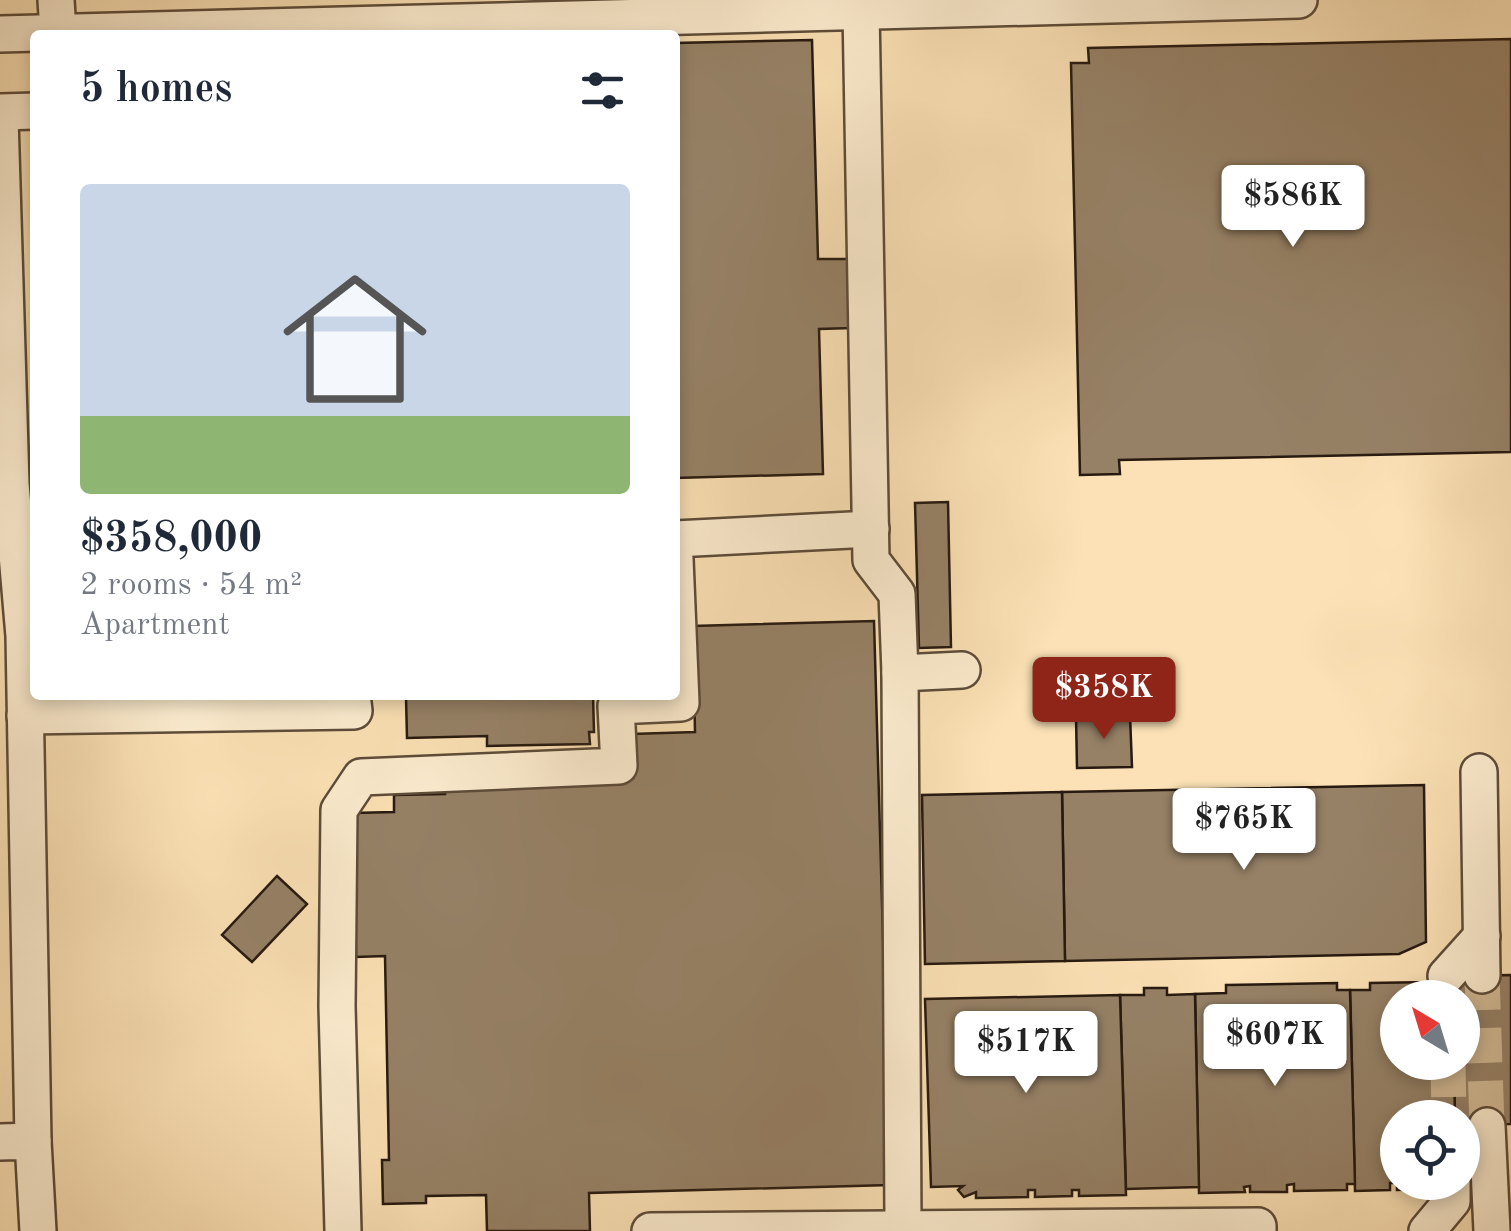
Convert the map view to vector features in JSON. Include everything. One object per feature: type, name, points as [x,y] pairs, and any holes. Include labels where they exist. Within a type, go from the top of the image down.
[{"type":"street","points":[[0,34],[57,16],[332,30],[495,10],[861,10],[1298,0]]},
{"type":"street","points":[[861,10],[872,560],[896,594],[900,674],[902,1226]]},
{"type":"street","points":[[30,112],[0,115],[18,561],[30,635],[15,965],[17,1141],[38,1231]]},
{"type":"street","points":[[680,539],[871,530]]},
{"type":"street","points":[[900,674],[962,670]]},
{"type":"street","points":[[343,1231],[337,1006],[340,810],[361,777],[619,766],[616,706],[681,703],[680,679]]},
{"type":"street","points":[[25,716],[354,712],[353,700]]},
{"type":"street","points":[[1479,772],[1482,975]]},
{"type":"street","points":[[1446,976],[1482,936]]},
{"type":"street","points":[[1492,1231],[1495,1133]]},
{"type":"street","points":[[1427,1231],[1452,1200]]},
{"type":"street","points":[[650,1231],[1258,1226],[1258,1231]]},
{"type":"building","points":[[1511,39],[1511,452],[1119,460],[1120,474],[1080,475],[1071,63],[1089,63],[1088,48]]},
{"type":"building","points":[[812,40],[818,259],[850,259],[852,328],[819,329],[823,474],[680,478],[680,43]]},
{"type":"building","points":[[948,502],[951,647],[919,648],[915,503]]},
{"type":"building","points":[[874,621],[890,1185],[589,1193],[590,1231],[487,1231],[486,1195],[426,1196],[426,1203],[383,1204],[382,1160],[389,1160],[385,956],[356,957],[353,813],[394,812],[394,795],[445,794],[445,782],[633,778],[632,734],[695,732],[693,626]]},
{"type":"building","points":[[406,700],[593,700],[594,732],[589,732],[590,744],[487,746],[487,736],[407,738]]},
{"type":"building","points":[[1130,715],[1132,767],[1077,768],[1076,716]]},
{"type":"building","points":[[1424,785],[1426,942],[1399,954],[1065,961],[1062,792]]},
{"type":"building","points":[[1062,792],[1065,961],[925,964],[922,795]]},
{"type":"building","points":[[277,876],[307,904],[252,962],[222,935]]},
{"type":"building","points":[[1511,975],[1511,1124],[1480,1125],[1480,1100],[1455,1100],[1454,1080],[1480,1080],[1480,980],[1453,980],[1453,976]]},
{"type":"building","points":[[1337,983],[1337,990],[1350,990],[1355,1184],[1347,1184],[1347,1190],[1294,1191],[1294,1184],[1287,1185],[1287,1192],[1250,1192],[1250,1186],[1244,1187],[1245,1192],[1199,1193],[1195,994],[1226,993],[1226,985]]},
{"type":"building","points":[[1370,983],[1380,983],[1380,1080],[1454,1080],[1455,1100],[1380,1100],[1380,1190],[1355,1191],[1350,990],[1370,990]]},
{"type":"building","points":[[1144,988],[1167,988],[1167,995],[1195,994],[1199,1187],[1126,1189],[1120,995],[1144,995]]},
{"type":"building","points":[[1120,995],[1126,1195],[1079,1196],[1079,1190],[1072,1190],[1072,1196],[1035,1197],[1035,1190],[1028,1190],[1028,1197],[976,1198],[976,1192],[964,1197],[958,1190],[963,1186],[931,1187],[925,999]]},
{"type":"tunnel","points":[[1482,975],[1487,1126]]},
{"type":"tunnel","points":[[1448,1080],[1449,1100]]}]
